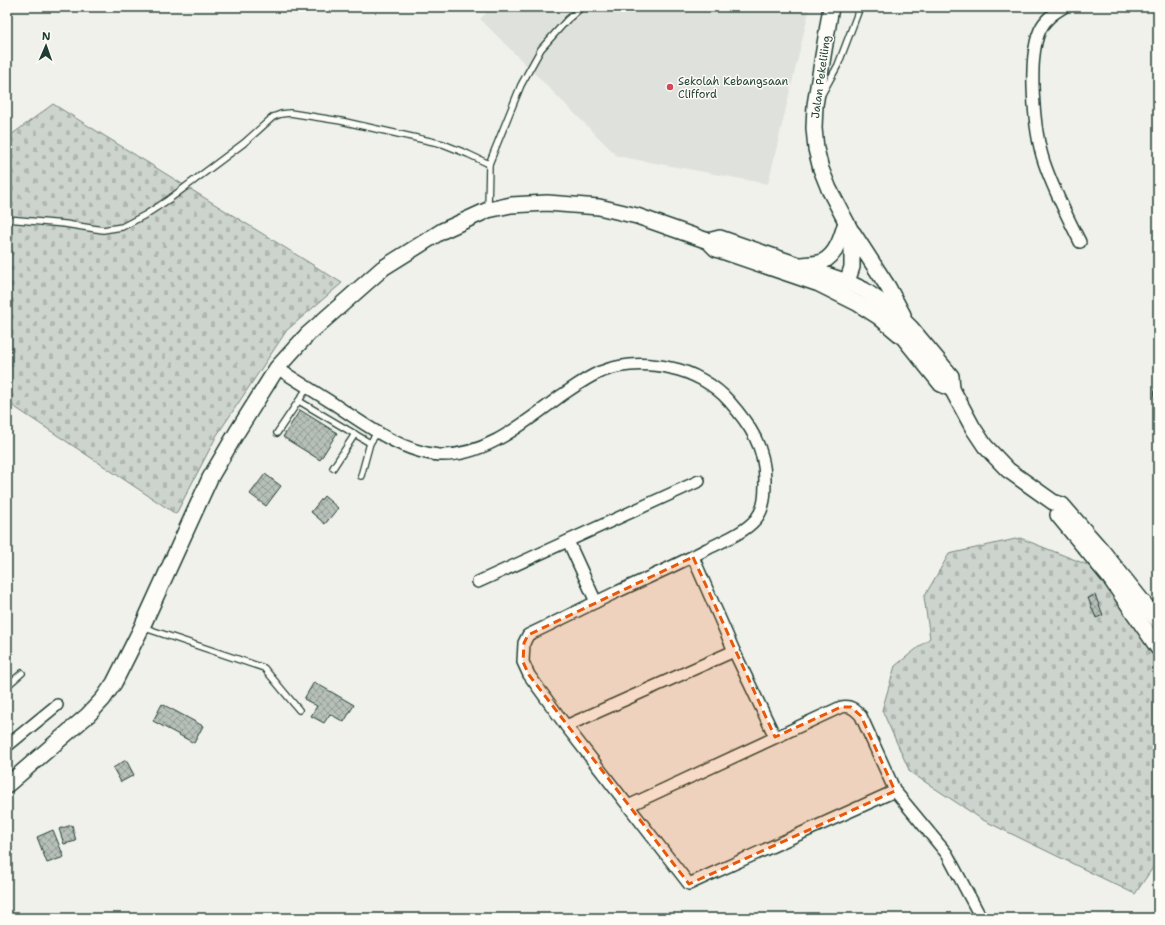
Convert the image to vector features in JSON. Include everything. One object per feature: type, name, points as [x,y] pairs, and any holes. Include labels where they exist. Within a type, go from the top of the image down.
[{"type":"street","name":"Jalan Pekeliling","points":[[831,7],[815,104],[814,128],[816,149],[821,169],[829,189],[849,227],[852,267],[847,282]]},
{"type":"street","points":[[1064,7],[1048,18],[1040,30],[1036,44],[1033,60],[1035,120],[1038,140],[1044,162],[1060,202],[1080,242]]},
{"type":"street","points":[[7,785],[88,714],[103,699],[114,683],[142,627],[210,478],[277,368],[307,335],[384,268],[442,231],[488,210],[511,205],[547,203],[599,207],[637,216],[708,241],[716,249],[819,284],[857,303],[880,317],[904,338],[941,384],[952,388]]},
{"type":"street","points":[[802,265],[821,262],[835,250],[849,227],[888,288],[911,328]]},
{"type":"street","points":[[708,241],[720,238],[802,265],[847,282],[864,290],[899,316],[911,328],[951,376],[952,388],[973,428],[985,446],[1008,470],[1053,502],[1062,505],[1103,552],[1158,620]]},
{"type":"street","points":[[819,284],[847,282]]},
{"type":"street","points":[[847,282],[857,303]]},
{"type":"street","points":[[277,368],[377,433],[406,446],[438,454],[456,454],[470,451],[510,432],[583,380],[601,372],[618,367],[637,364],[656,365],[678,369],[702,380],[724,394],[742,415],[754,433],[762,454],[765,471],[762,509],[758,517],[749,526],[693,557],[528,635],[524,643],[523,662],[529,675],[566,726],[688,884],[895,791]]},
{"type":"street","points":[[478,582],[699,481]]},
{"type":"street","points":[[1053,502],[1054,510],[1110,578],[1157,644]]},
{"type":"street","points":[[568,541],[596,602]]},
{"type":"street","points":[[693,557],[734,651],[775,737]]},
{"type":"street","points":[[566,726],[734,651]]},
{"type":"street","points":[[7,746],[57,706]]},
{"type":"street","points":[[628,806],[841,707],[851,707],[861,716],[895,791],[947,854],[981,918]]},
{"type":"lane","points":[[488,210],[489,164],[522,85],[540,48],[582,7]]},
{"type":"lane","points":[[815,104],[828,86],[860,7]]},
{"type":"lane","points":[[7,219],[65,224],[103,230],[122,227],[145,215],[168,200],[244,143],[273,117],[290,113],[341,121],[444,144],[489,164]]},
{"type":"lane","points":[[277,433],[308,387]]},
{"type":"lane","points":[[299,401],[370,443]]},
{"type":"lane","points":[[361,476],[370,443],[377,433]]},
{"type":"lane","points":[[333,468],[355,434]]},
{"type":"lane","points":[[142,627],[264,668],[299,710]]},
{"type":"lane","points":[[7,686],[22,673]]},
{"type":"highlighted area","points":[[693,557],[775,737],[841,707],[851,707],[861,716],[895,791],[689,884],[529,675],[523,662],[524,643],[528,635]]},
{"type":"shaded area","name":"Sekolah Kebangsaan Clifford","points":[[492,7],[810,7],[768,184],[617,156],[480,19]]},
{"type":"green space","points":[[53,104],[342,283],[287,330],[217,435],[176,514],[7,402],[7,138]]},
{"type":"green space","points":[[1020,538],[1093,567],[1158,654],[1158,860],[1135,894],[983,820],[910,772],[882,710],[895,666],[930,638],[924,597],[949,554]]},
{"type":"building","points":[[300,410],[337,433],[320,460],[283,437]]},
{"type":"building","points":[[265,474],[281,486],[266,506],[250,494]]},
{"type":"building","points":[[324,496],[338,508],[325,524],[311,512]]},
{"type":"building","points":[[1095,595],[1103,615],[1096,618],[1088,598]]},
{"type":"building","points":[[314,682],[354,705],[344,722],[330,714],[324,723],[311,716],[317,706],[304,699]]},
{"type":"building","points":[[162,704],[203,726],[194,743],[153,721]]},
{"type":"building","points":[[126,760],[134,775],[121,782],[113,768]]},
{"type":"building","points":[[72,825],[76,841],[64,844],[59,829]]},
{"type":"building","points":[[53,830],[64,857],[47,863],[37,837]]},
{"type":"place","name":"Sekolah Kebangsaan Clifford","points":[[670,87]]}]
